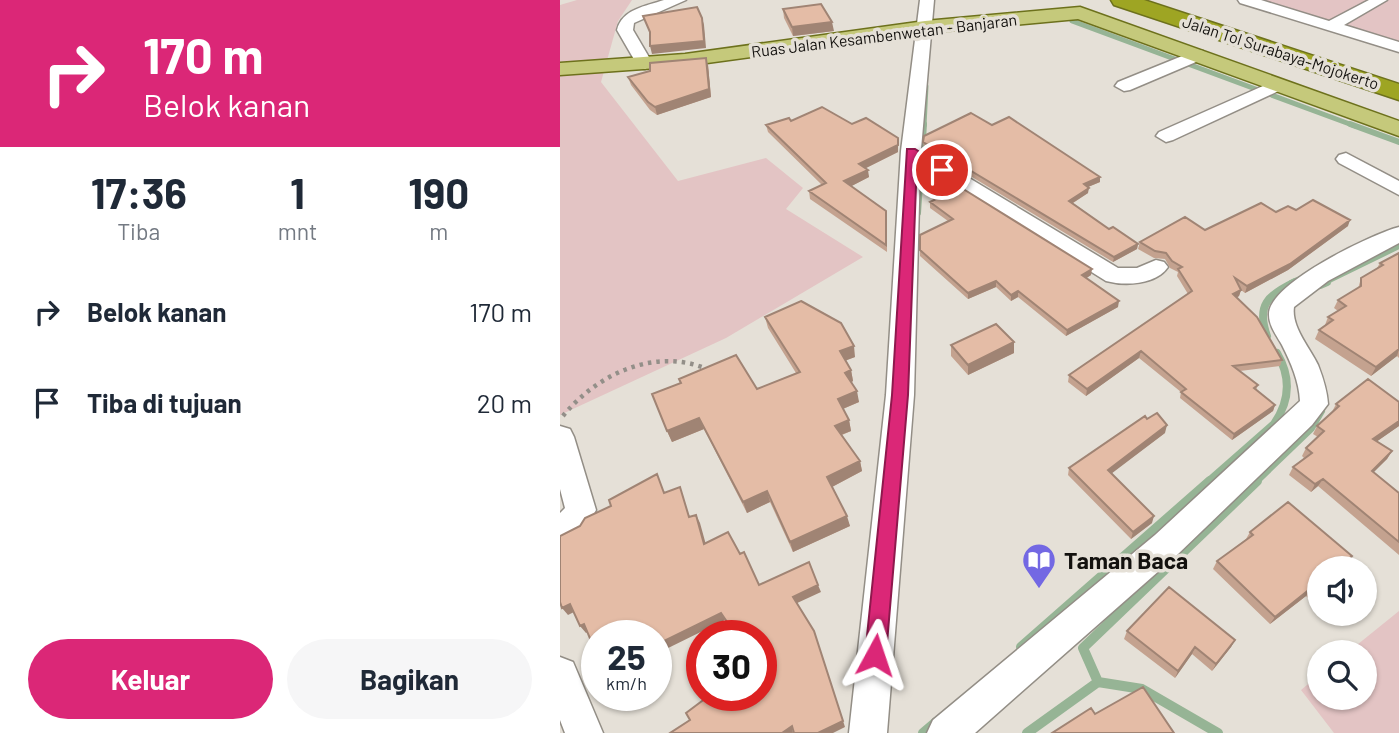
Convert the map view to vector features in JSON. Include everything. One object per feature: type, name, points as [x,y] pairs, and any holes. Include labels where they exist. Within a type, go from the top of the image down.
[{"type":"highway","name":"Jalan Tol Surabaya–Mojokerto","points":[[1122,0],[1399,92]]},
{"type":"highway","name":"Jalan Tol Surabaya–Mojokerto","points":[[1159,0],[1399,77]]},
{"type":"main road","name":"Ruas Jalan Kesambenwetan - Banjaran","points":[[560,69],[645,64],[925,27],[1080,13],[1399,129]]},
{"type":"street","points":[[645,64],[625,30],[627,21],[637,14],[679,0]]},
{"type":"street","points":[[868,733],[900,395],[911,151],[927,0]]},
{"type":"street","points":[[1245,0],[1399,47]]},
{"type":"street","points":[[1331,26],[1380,0]]},
{"type":"street","points":[[1124,86],[1197,55]]},
{"type":"street","points":[[1166,136],[1279,85]]},
{"type":"street","points":[[911,151],[1114,276],[1141,275],[1156,267]]},
{"type":"street","points":[[1346,159],[1399,189]]},
{"type":"street","points":[[946,733],[1166,545],[1314,404],[1314,389],[1284,326],[1281,313],[1285,301],[1326,272],[1399,234]]},
{"type":"street","points":[[560,436],[581,510],[573,521],[560,530]]},
{"type":"street","points":[[560,675],[584,733]]},
{"type":"path","points":[[560,420],[572,402],[597,383],[658,360],[685,360],[707,369]]},
{"type":"shaded area","points":[[577,0],[632,0],[618,21],[601,82],[678,181],[766,158],[803,188],[786,209],[863,257],[726,338],[560,415],[560,5]]},
{"type":"shaded area","points":[[1245,0],[1399,0],[1399,46]]},
{"type":"shaded area","points":[[1399,611],[1399,733],[1334,733],[1316,710],[1377,710],[1377,640],[1363,640]]},
{"type":"shaded area","points":[[1307,685],[1307,698],[1301,690]]},
{"type":"building","points":[[821,4],[832,22],[792,27],[783,9]]},
{"type":"building","points":[[697,7],[702,18],[704,41],[650,46],[650,32],[643,16]]},
{"type":"building","points":[[706,58],[709,89],[655,107],[628,77],[650,71],[650,63]]},
{"type":"building","points":[[822,107],[852,124],[866,118],[898,138],[898,145],[859,164],[868,170],[844,181],[886,211],[886,245],[809,191],[826,183],[766,125],[789,118],[791,121]]},
{"type":"building","points":[[971,113],[992,125],[1009,117],[1100,177],[1084,184],[1089,188],[1069,201],[1109,229],[1113,227],[1138,244],[1114,257],[923,142],[924,136]]},
{"type":"building","points":[[960,187],[1092,269],[1082,275],[1119,301],[1067,330],[1018,291],[1011,295],[996,281],[968,293],[920,250],[920,235],[953,219],[930,202]]},
{"type":"building","points":[[1313,200],[1350,220],[1290,264],[1247,286],[1235,278],[1241,290],[1233,294],[1257,317],[1282,360],[1233,366],[1258,385],[1254,388],[1275,405],[1234,434],[1181,392],[1186,389],[1141,351],[1087,389],[1069,375],[1192,291],[1178,269],[1182,267],[1166,253],[1155,251],[1140,242],[1185,217],[1205,230],[1261,203],[1276,212],[1288,206],[1296,210]]},
{"type":"building","points":[[1399,253],[1399,349],[1376,367],[1319,330],[1333,320],[1328,317],[1346,306],[1338,300],[1361,286],[1361,278],[1383,265],[1380,263]]},
{"type":"building","points":[[801,301],[841,323],[854,346],[840,351],[851,370],[845,373],[857,391],[838,399],[849,420],[835,426],[860,461],[827,477],[847,516],[790,542],[767,491],[743,502],[699,418],[667,431],[652,394],[681,383],[679,379],[736,355],[757,389],[800,372],[765,317]]},
{"type":"building","points":[[996,324],[1014,342],[968,365],[951,345]]},
{"type":"building","points":[[1368,379],[1399,402],[1399,421],[1373,439],[1392,451],[1372,471],[1399,493],[1399,542],[1323,479],[1315,484],[1293,467],[1312,453],[1306,448],[1324,431],[1317,426],[1339,406],[1336,404]]},
{"type":"building","points":[[1157,413],[1167,425],[1108,470],[1154,516],[1133,532],[1069,468],[1145,416],[1147,419]]},
{"type":"building","points":[[657,474],[664,493],[680,487],[689,517],[696,515],[704,544],[728,532],[740,554],[744,552],[759,585],[809,562],[818,585],[793,597],[814,631],[843,721],[818,733],[794,733],[792,726],[782,733],[670,733],[690,720],[686,713],[689,711],[777,711],[777,620],[726,620],[721,613],[707,620],[686,620],[686,630],[672,637],[672,620],[581,620],[580,626],[570,604],[562,608],[560,602],[560,536],[580,526],[585,518],[611,506],[609,500]]},
{"type":"building","points":[[1288,502],[1352,556],[1307,556],[1307,591],[1275,617],[1217,561],[1253,535],[1250,532]]},
{"type":"building","points":[[1169,587],[1235,640],[1216,664],[1195,647],[1178,671],[1127,631]]},
{"type":"building","points":[[1143,687],[1174,733],[1052,733],[1091,708],[1095,714]]},
{"type":"waterway","points":[[1072,21],[1355,126]]},
{"type":"waterway","points":[[924,126],[926,86]]},
{"type":"waterway","points":[[918,213],[924,124]]},
{"type":"waterway","points":[[1350,124],[1399,142]]},
{"type":"waterway","points":[[1323,283],[1399,246]]},
{"type":"waterway","points":[[1291,283],[1300,279]]},
{"type":"waterway","points":[[1267,336],[1263,316],[1267,302],[1295,282]]},
{"type":"waterway","points":[[1320,285],[1327,282]]},
{"type":"waterway","points":[[1208,482],[1274,424],[1279,415],[1287,389],[1285,371],[1277,353]]},
{"type":"waterway","points":[[1255,482],[1311,428],[1321,411]]},
{"type":"waterway","points":[[1021,647],[1210,481]]},
{"type":"waterway","points":[[1098,682],[1083,648],[1257,481]]},
{"type":"waterway","points":[[1027,733],[1098,682]]},
{"type":"waterway","points":[[1098,682],[1142,689],[1218,733]]},
{"type":"waterway","points":[[923,733],[936,722]]},
{"type":"place","name":"Taman Baca","points":[[1039,590]]},
{"type":"route","points":[[875,655],[900,395],[911,151],[942,170]]}]
